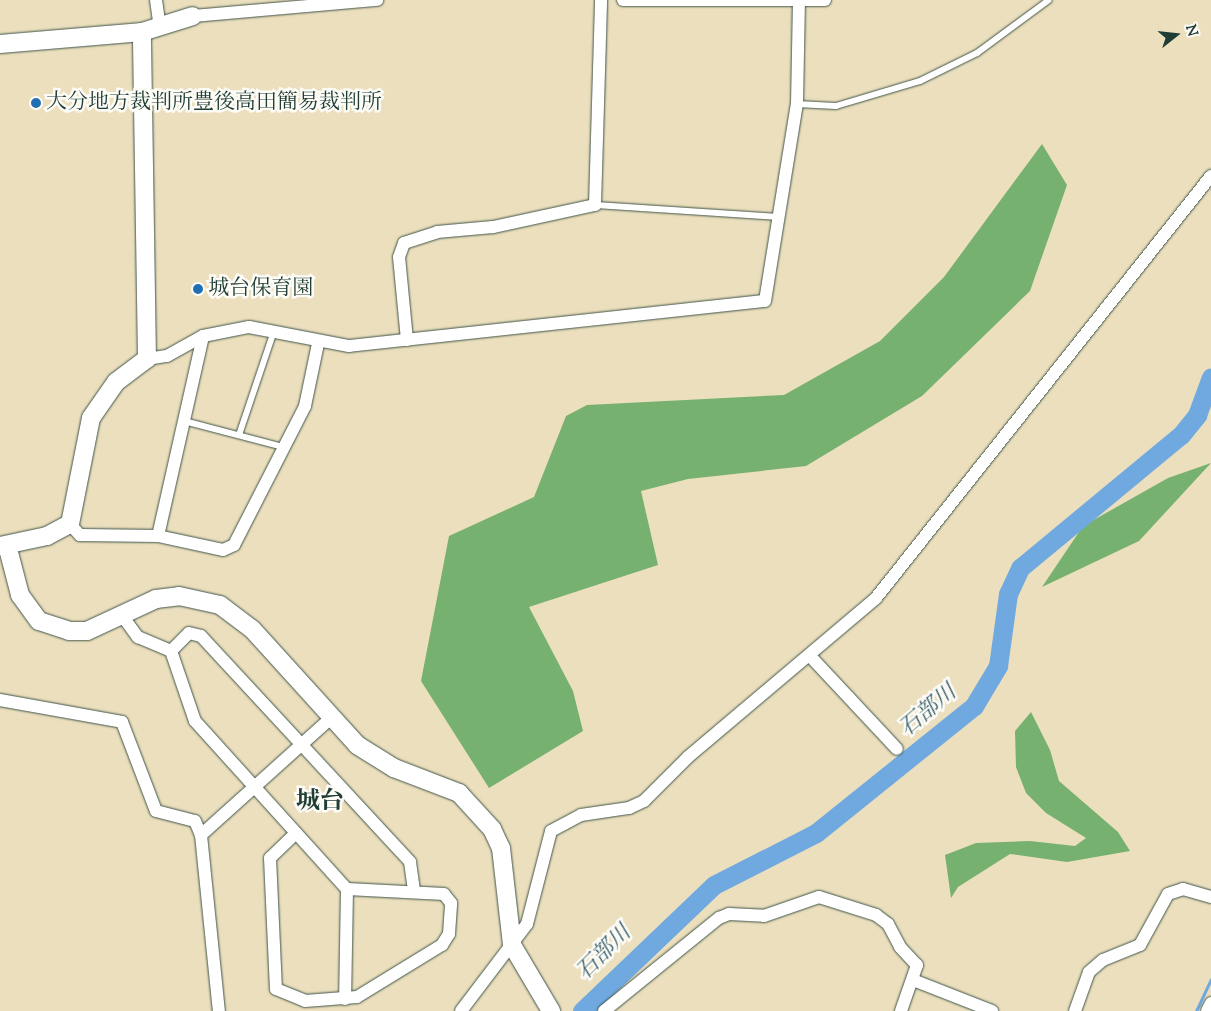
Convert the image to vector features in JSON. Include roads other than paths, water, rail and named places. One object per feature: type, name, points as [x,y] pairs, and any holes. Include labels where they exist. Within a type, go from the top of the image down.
[{"type":"street","points":[[156,0],[160,29]]},
{"type":"street","points":[[0,44],[142,32],[160,29],[193,16],[377,0]]},
{"type":"street","points":[[407,340],[399,257],[404,243],[438,232],[493,227],[595,205],[602,0]]},
{"type":"street","points":[[622,0],[799,2],[825,0]]},
{"type":"street","points":[[551,1011],[512,946],[501,848],[476,808],[459,793],[377,758],[332,717],[239,616],[220,605],[179,596],[139,604],[86,630],[69,631],[39,621],[20,595],[3,545],[54,534],[70,524],[91,418],[116,382],[147,359],[168,356],[203,336],[249,327],[274,331],[318,344],[349,346],[765,301],[781,217],[797,104],[799,2]]},
{"type":"street","points":[[142,32],[147,359]]},
{"type":"street","points":[[461,1011],[512,946],[533,909],[543,846],[551,831],[581,815],[637,806],[688,757],[810,656],[902,570],[1211,176]]},
{"type":"street","points":[[158,536],[203,336]]},
{"type":"street","points":[[70,524],[80,535],[158,536],[223,550],[234,545],[248,525],[283,447],[311,392],[318,344]]},
{"type":"street","points":[[122,614],[138,637],[171,651],[195,721],[346,889],[345,999]]},
{"type":"street","points":[[171,651],[189,633],[201,636],[410,862],[414,890]]},
{"type":"street","points":[[810,656],[897,749]]},
{"type":"street","points":[[0,700],[122,722],[156,811],[188,816],[201,834],[219,1011]]},
{"type":"street","points":[[201,834],[255,788],[332,717]]},
{"type":"street","points":[[296,833],[270,858],[276,989],[305,1001],[357,997],[442,945],[449,934],[451,903],[444,894],[414,890],[346,889]]},
{"type":"street","points":[[1075,1011],[1089,972],[1103,960],[1140,945],[1168,894],[1183,889],[1211,897]]},
{"type":"street","points":[[604,1011],[719,918],[729,914],[764,916],[813,897],[884,919],[900,947],[917,964],[901,1011]]},
{"type":"street","points":[[913,980],[992,1011]]},
{"type":"street","points":[[1208,1011],[1211,1003]]},
{"type":"lane","points":[[797,104],[836,106],[920,81],[993,43],[1049,0]]},
{"type":"lane","points":[[595,205],[781,217]]},
{"type":"lane","points":[[239,435],[274,331]]},
{"type":"lane","points":[[184,421],[283,447]]},
{"type":"waterway","name":"石部川","points":[[582,1011],[714,885],[816,833],[974,706],[998,666],[1008,594],[1020,568],[1181,435],[1197,415],[1211,377]]},
{"type":"waterway","points":[[1196,1011],[1211,979]]},
{"type":"place","name":"大分地方裁判所豊後高田簡易裁判所","points":[[36,103]]},
{"type":"place","name":"城台保育園","points":[[198,289]]},
{"type":"district","name":"城台","points":[[320,803]]}]
